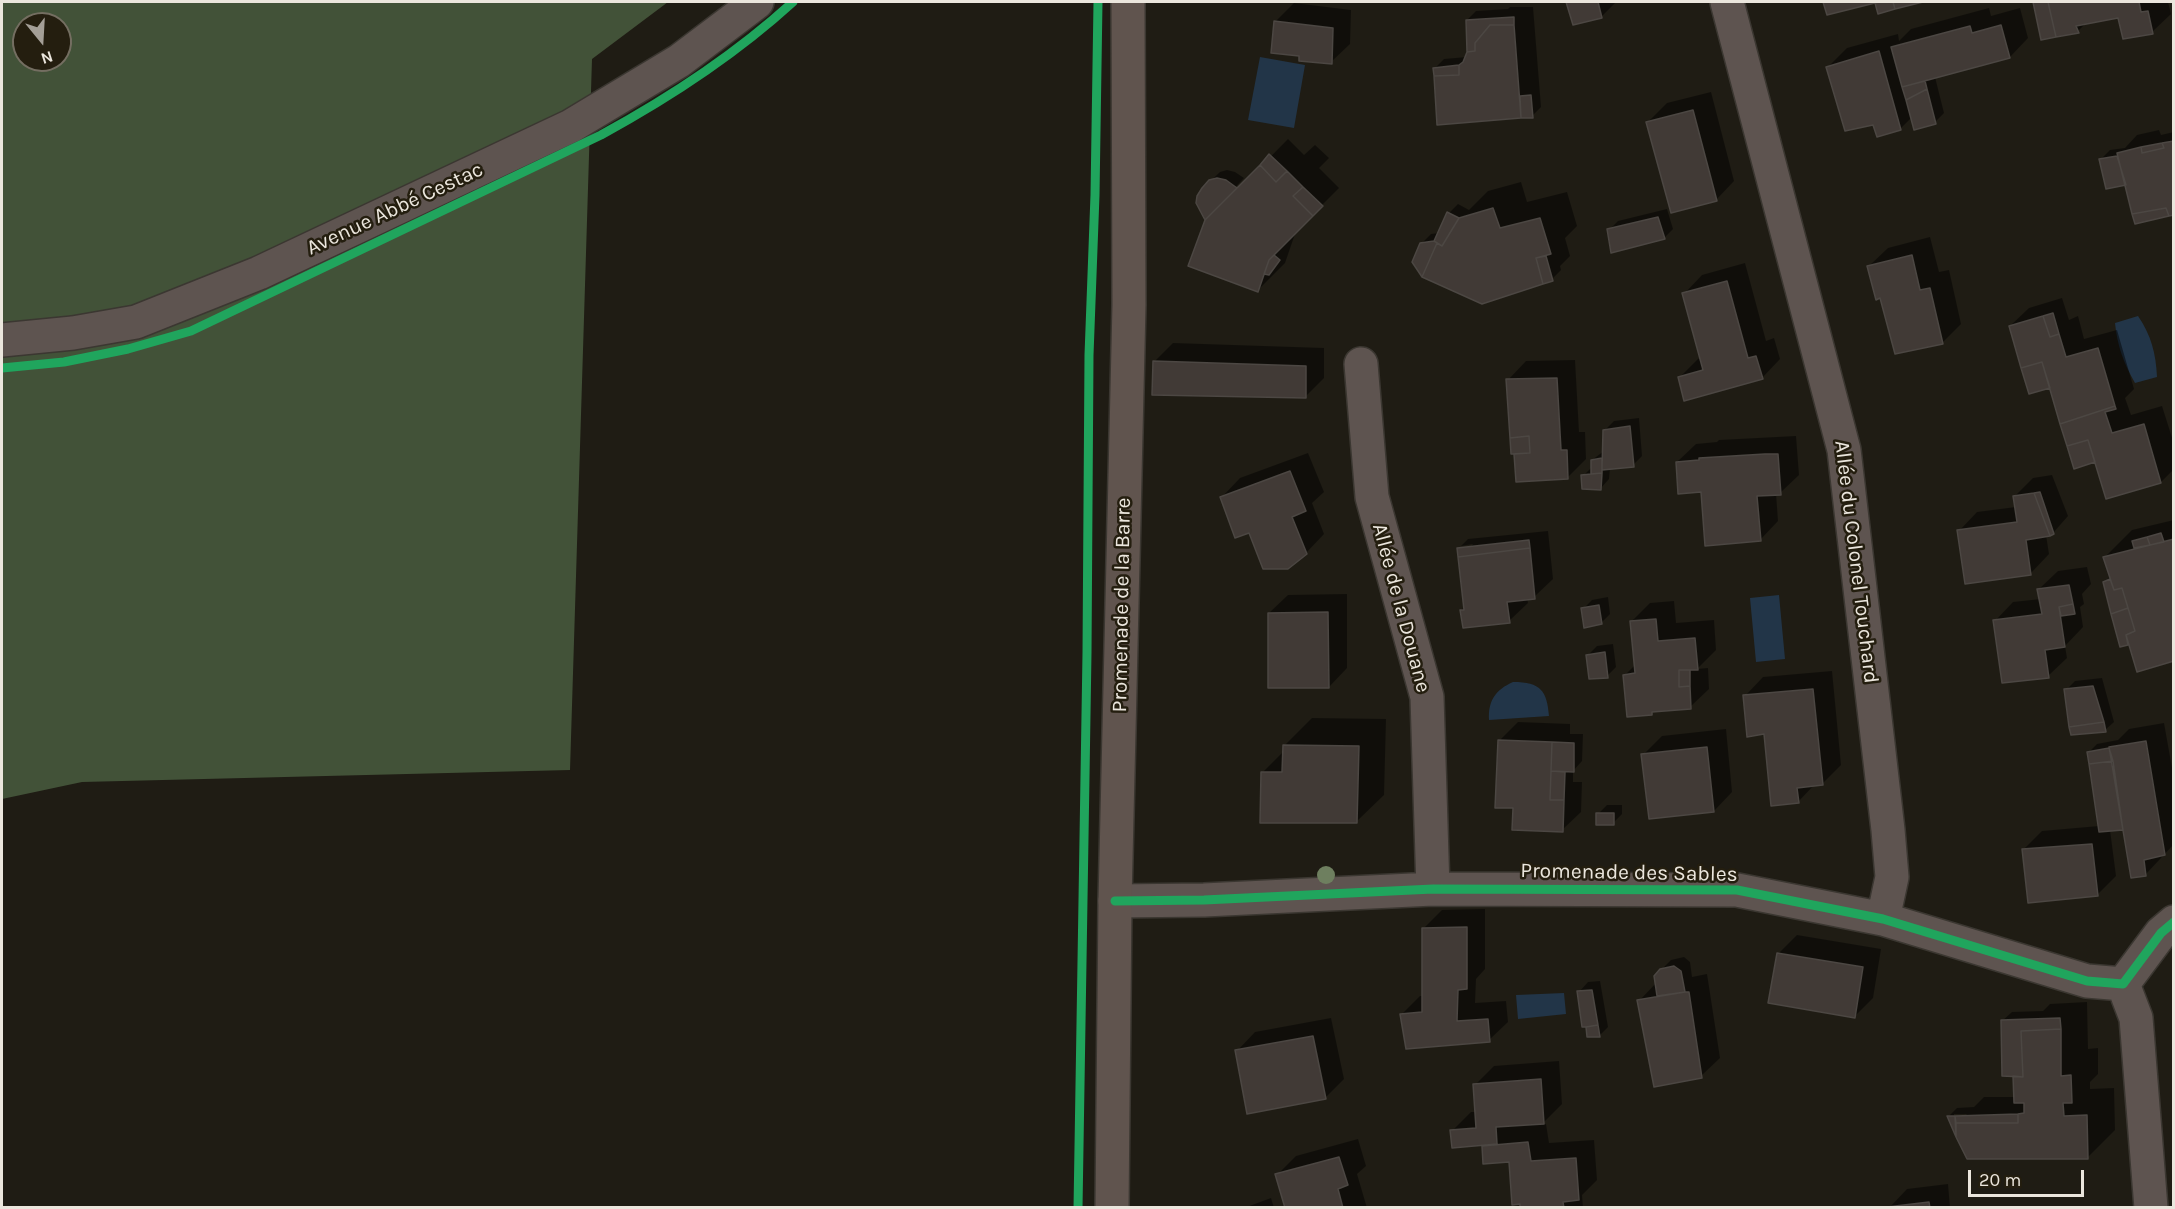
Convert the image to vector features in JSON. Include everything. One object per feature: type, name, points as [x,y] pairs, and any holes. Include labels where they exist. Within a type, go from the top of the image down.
[{"type":"main road","name":"Promenade de la Barre","points":[[1112,1208],[1115,901],[1129,305],[1128,2]]},
{"type":"street","name":"Avenue Abbé Cestac","points":[[2,340],[73,333],[136,322],[259,273],[571,126],[679,61],[757,2]]},
{"type":"street","name":"Allée du Colonel Touchard","points":[[1727,2],[1844,450],[1892,877],[1883,919]]},
{"type":"street","name":"Allée de la Douane","points":[[1360,364],[1372,497],[1426,697],[1433,889]]},
{"type":"street","name":"Promenade des Sables","points":[[1115,901],[1215,900],[1433,889],[1737,890],[1883,919],[2087,981],[2123,984]]},
{"type":"street","points":[[2151,1208],[2136,1018],[2123,984],[2161,933],[2174,922]]},
{"type":"green space","points":[[2,2],[668,2],[592,59],[570,770],[82,782],[2,799]]},
{"type":"water","points":[[1260,57],[1305,65],[1294,128],[1248,120]]},
{"type":"water","points":[[2138,316],[2152,345],[2157,377],[2135,383],[2117,339],[2115,323]]},
{"type":"water","points":[[1779,595],[1785,659],[1756,662],[1750,598]]},
{"type":"water","points":[[1513,682],[1530,684],[1541,690],[1546,700],[1549,716],[1489,720],[1491,702],[1494,697]]},
{"type":"water","points":[[1564,993],[1566,1014],[1518,1019],[1516,995]]},
{"type":"building","points":[[1566,2],[1598,2],[1602,18],[1573,25]]},
{"type":"building","points":[[1823,2],[1879,2],[1827,15]]},
{"type":"building","points":[[1893,2],[1895,9],[1878,14],[1875,3]]},
{"type":"building","points":[[1893,2],[1923,2],[1895,9]]},
{"type":"building","points":[[2033,2],[2048,2],[2056,37],[2041,40]]},
{"type":"building","points":[[2048,2],[2139,2],[2141,12],[2148,11],[2153,34],[2123,39],[2118,18],[2076,26],[2079,33],[2056,37]]},
{"type":"building","points":[[1514,17],[1514,25],[1490,25],[1475,43],[1475,51],[1467,52],[1466,20]]},
{"type":"building","points":[[1274,21],[1333,28],[1332,64],[1299,61],[1299,56],[1271,53]]},
{"type":"building","points":[[1490,25],[1514,25],[1521,118],[1437,125],[1434,76],[1459,75],[1459,65],[1463,62],[1467,52],[1475,51],[1475,43]]},
{"type":"building","points":[[2001,25],[2010,58],[1902,87],[1891,47],[1970,26],[1972,33]]},
{"type":"building","points":[[1879,51],[1901,130],[1877,137],[1873,125],[1845,131],[1826,67]]},
{"type":"building","points":[[1459,65],[1459,75],[1434,76],[1433,68]]},
{"type":"building","points":[[1925,81],[1927,89],[1906,100],[1902,87]]},
{"type":"building","points":[[1927,89],[1936,124],[1914,130],[1906,100]]},
{"type":"building","points":[[1531,95],[1533,118],[1521,118],[1520,96]]},
{"type":"building","points":[[1693,110],[1717,201],[1671,213],[1646,122]]},
{"type":"building","points":[[2174,141],[2174,215],[2169,216],[2166,208],[2132,214],[2117,153],[2141,147],[2142,153],[2164,148],[2162,143]]},
{"type":"building","points":[[2162,143],[2164,148],[2142,153],[2141,147]]},
{"type":"building","points":[[1269,154],[1287,171],[1276,182],[1260,165]]},
{"type":"building","points":[[2117,156],[2126,185],[2106,189],[2099,159]]},
{"type":"building","points":[[1260,165],[1276,182],[1287,171],[1303,187],[1293,196],[1313,216],[1269,260],[1258,292],[1188,266],[1205,220]]},
{"type":"building","points":[[1217,178],[1226,180],[1237,188],[1205,220],[1196,203],[1197,196],[1209,180]]},
{"type":"building","points":[[1303,187],[1323,206],[1313,216],[1293,196]]},
{"type":"building","points":[[1493,208],[1500,228],[1540,218],[1551,254],[1536,258],[1543,284],[1482,304],[1422,277],[1437,243],[1442,246],[1459,218]]},
{"type":"building","points":[[2166,208],[2169,216],[2135,224],[2132,214]]},
{"type":"building","points":[[1447,212],[1459,218],[1442,246],[1434,241]]},
{"type":"building","points":[[1658,217],[1665,239],[1611,253],[1607,229]]},
{"type":"building","points":[[1434,241],[1437,243],[1422,277],[1412,262],[1420,243]]},
{"type":"building","points":[[1274,255],[1280,260],[1269,275],[1264,274],[1269,260]]},
{"type":"building","points":[[1912,255],[1920,290],[1930,288],[1943,344],[1895,354],[1880,298],[1876,300],[1867,266]]},
{"type":"building","points":[[1546,256],[1553,281],[1543,284],[1536,258]]},
{"type":"building","points":[[1727,281],[1748,358],[1756,356],[1763,379],[1684,401],[1678,377],[1703,370],[1682,293]]},
{"type":"building","points":[[2053,313],[2059,334],[2050,337],[2043,316]]},
{"type":"building","points":[[2043,316],[2050,337],[2059,334],[2066,357],[2098,348],[2115,406],[2060,424],[2042,362],[2021,368],[2009,326]]},
{"type":"building","points":[[1153,361],[1306,366],[1306,398],[1152,395]]},
{"type":"building","points":[[2042,362],[2050,388],[2029,394],[2021,368]]},
{"type":"building","points":[[1557,378],[1561,450],[1567,450],[1568,479],[1516,482],[1514,454],[1530,453],[1529,436],[1510,438],[1506,379]]},
{"type":"building","points":[[2115,406],[2116,409],[2105,412],[2112,433],[2144,424],[2161,483],[2106,499],[2088,440],[2067,446],[2060,424]]},
{"type":"building","points":[[1630,426],[1634,467],[1602,470],[1603,430]]},
{"type":"building","points":[[1529,436],[1530,453],[1511,454],[1510,438]]},
{"type":"building","points":[[2088,440],[2095,462],[2074,469],[2067,446]]},
{"type":"building","points":[[1778,454],[1781,495],[1757,496],[1761,541],[1705,546],[1701,492],[1678,494],[1676,462],[1699,460],[1699,458]]},
{"type":"building","points":[[1602,458],[1602,473],[1591,474],[1591,460]]},
{"type":"building","points":[[1290,471],[1306,511],[1292,517],[1307,554],[1288,569],[1263,569],[1249,533],[1235,538],[1220,497]]},
{"type":"building","points":[[1602,473],[1601,490],[1582,489],[1581,475]]},
{"type":"building","points":[[2040,492],[2054,534],[2050,536],[2034,493]]},
{"type":"building","points":[[2034,493],[2050,536],[2026,540],[2031,575],[1965,584],[1957,530],[2017,522],[2013,496]]},
{"type":"building","points":[[2161,533],[2164,542],[2150,545],[2147,537]]},
{"type":"building","points":[[2147,537],[2150,545],[2134,548],[2132,541]]},
{"type":"building","points":[[2174,539],[2174,661],[2137,672],[2126,635],[2135,631],[2122,588],[2114,590],[2103,557]]},
{"type":"building","points":[[1529,540],[1530,548],[1458,557],[1457,548]]},
{"type":"building","points":[[1530,548],[1535,599],[1507,602],[1510,623],[1463,628],[1460,610],[1464,610],[1458,557]]},
{"type":"building","points":[[2110,579],[2114,590],[2122,588],[2128,608],[2111,614],[2103,582]]},
{"type":"building","points":[[2069,585],[2073,604],[2059,607],[2065,647],[2045,650],[2049,678],[2002,683],[1993,620],[2042,614],[2037,589]]},
{"type":"building","points":[[2073,604],[2075,614],[2061,616],[2059,607]]},
{"type":"building","points":[[1599,605],[1602,624],[1584,628],[1581,608]]},
{"type":"building","points":[[2128,608],[2135,631],[2126,635],[2128,645],[2120,647],[2111,614]]},
{"type":"building","points":[[1328,612],[1329,688],[1268,688],[1268,613]]},
{"type":"building","points":[[1656,619],[1658,641],[1695,638],[1698,670],[1679,670],[1679,687],[1690,686],[1691,709],[1652,712],[1652,715],[1627,717],[1623,675],[1635,673],[1630,621]]},
{"type":"building","points":[[1605,652],[1608,678],[1589,679],[1586,655]]},
{"type":"building","points":[[1679,670],[1690,670],[1690,686],[1679,687]]},
{"type":"building","points":[[2093,686],[2104,722],[2069,727],[2064,689]]},
{"type":"building","points":[[1813,689],[1823,785],[1797,788],[1799,803],[1771,806],[1764,734],[1747,737],[1743,695]]},
{"type":"building","points":[[2104,722],[2106,732],[2071,735],[2069,727]]},
{"type":"building","points":[[1498,740],[1552,742],[1550,800],[1564,800],[1563,832],[1512,830],[1513,808],[1495,808]]},
{"type":"building","points":[[2146,741],[2165,855],[2144,860],[2146,876],[2131,878],[2109,747]]},
{"type":"building","points":[[1552,742],[1574,743],[1574,772],[1551,771]]},
{"type":"building","points":[[1283,745],[1359,746],[1357,823],[1260,823],[1261,772],[1282,772]]},
{"type":"building","points":[[1707,747],[1714,812],[1649,819],[1641,754]]},
{"type":"building","points":[[2109,748],[2113,761],[2089,764],[2087,752]]},
{"type":"building","points":[[2113,761],[2123,830],[2099,832],[2089,764]]},
{"type":"building","points":[[1551,771],[1565,772],[1564,800],[1550,800]]},
{"type":"building","points":[[1596,813],[1614,813],[1614,825],[1596,825]]},
{"type":"building","points":[[2092,844],[2098,896],[2028,903],[2022,849]]},
{"type":"building","points":[[1467,927],[1467,989],[1458,990],[1457,1021],[1488,1019],[1490,1042],[1406,1049],[1400,1014],[1422,1012],[1422,928]]},
{"type":"building","points":[[1777,953],[1863,967],[1855,1018],[1768,1003]]},
{"type":"building","points":[[1674,966],[1681,971],[1685,992],[1657,996],[1654,976],[1660,969]]},
{"type":"building","points":[[1592,990],[1598,1025],[1582,1027],[1577,991]]},
{"type":"building","points":[[1689,992],[1702,1078],[1654,1087],[1637,1000]]},
{"type":"building","points":[[2060,1018],[2061,1029],[2021,1031],[2023,1077],[2002,1076],[2001,1020]]},
{"type":"building","points":[[1598,1025],[1600,1037],[1587,1037],[1586,1027]]},
{"type":"building","points":[[2061,1029],[2061,1076],[2071,1075],[2072,1103],[2063,1103],[2064,1116],[2087,1115],[2088,1159],[1967,1159],[1956,1137],[1956,1123],[2018,1123],[2018,1114],[2024,1113],[2024,1103],[2014,1103],[2013,1076],[2023,1077],[2021,1031]]},
{"type":"building","points":[[1313,1036],[1326,1099],[1247,1114],[1235,1050]]},
{"type":"building","points":[[1541,1079],[1544,1124],[1496,1127],[1497,1144],[1452,1148],[1450,1130],[1476,1128],[1473,1084]]},
{"type":"building","points":[[2018,1114],[2018,1123],[1956,1123],[1955,1116]]},
{"type":"building","points":[[1947,1116],[1955,1116],[1956,1137]]},
{"type":"building","points":[[1528,1142],[1531,1161],[1576,1158],[1579,1200],[1563,1202],[1564,1208],[1520,1208],[1520,1204],[1512,1205],[1509,1162],[1483,1164],[1482,1146]]},
{"type":"building","points":[[1339,1157],[1348,1185],[1338,1189],[1343,1208],[1285,1208],[1275,1174]]},
{"type":"building","points":[[1929,1202],[1930,1208],[1887,1208],[1887,1207]]},
{"type":"cycle path","points":[[2,368],[64,362],[128,349],[191,331],[601,135],[652,106],[701,74],[749,40],[793,2]]},
{"type":"cycle path","points":[[1078,1208],[1087,653],[1089,355],[1095,195],[1098,2]]},
{"type":"cycle path","points":[[1115,901],[1204,900],[1433,889],[1737,890],[1883,919],[2087,981],[2123,984],[2161,933],[2174,922]]}]
